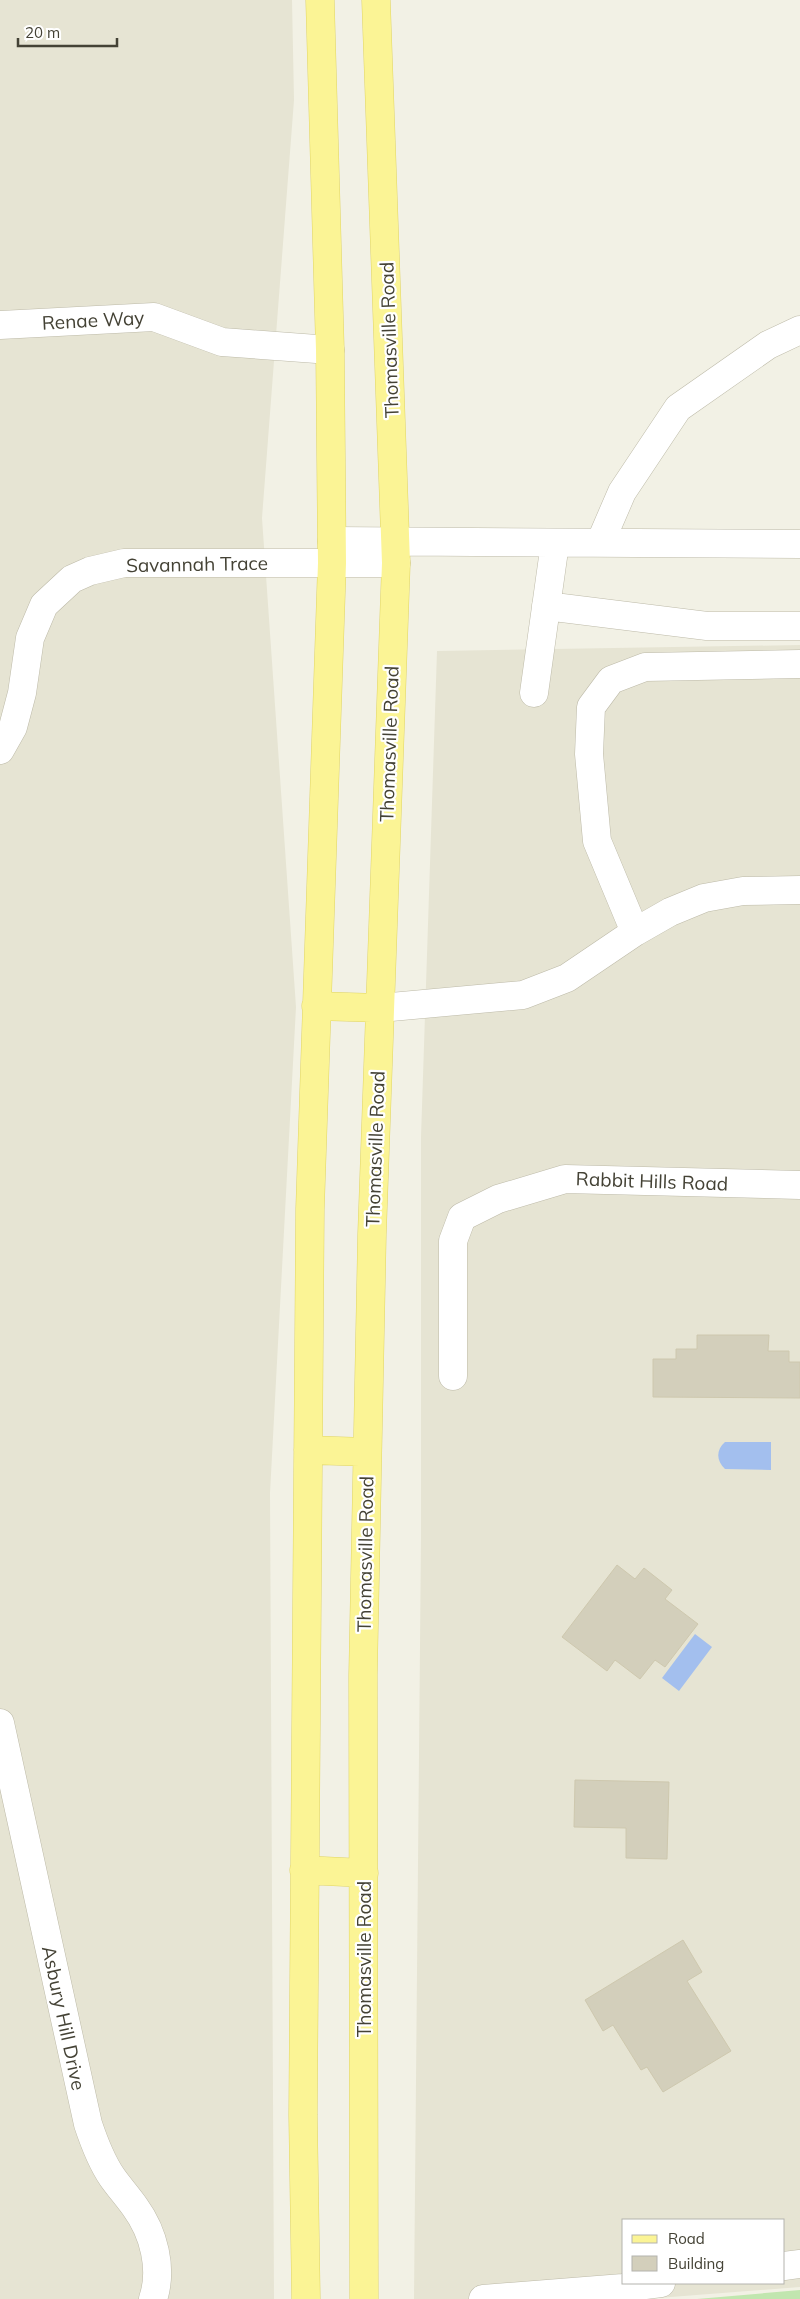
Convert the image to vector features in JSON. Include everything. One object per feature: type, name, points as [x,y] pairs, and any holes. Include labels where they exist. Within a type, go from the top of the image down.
[{"type":"main road","points":[[306,2299],[302,2115],[310,1209],[332,552],[330,350],[320,0]]},
{"type":"main road","name":"Thomasville Road","points":[[364,2299],[363,1675],[367,1452],[372,1224],[396,553],[376,0]]},
{"type":"main road","points":[[316,1006],[380,1008]]},
{"type":"main road","points":[[308,1450],[367,1452]]},
{"type":"main road","points":[[304,1870],[364,1874]]},
{"type":"street","name":"Renae Way","points":[[0,325],[154,317],[222,342],[330,350]]},
{"type":"street","points":[[600,543],[622,492],[678,408],[768,345],[800,330]]},
{"type":"street","name":"Savannah Trace","points":[[0,750],[13,727],[22,692],[30,638],[44,605],[72,579],[90,571],[124,563],[332,552],[396,553],[555,543],[800,544]]},
{"type":"street","points":[[534,693],[555,543]]},
{"type":"street","points":[[546,606],[707,626],[800,626]]},
{"type":"street","points":[[635,932],[597,841],[589,754],[591,707],[611,680],[645,667],[800,664]]},
{"type":"street","points":[[380,1008],[523,995],[567,978],[635,932],[670,912],[704,898],[743,891],[800,890]]},
{"type":"street","name":"Rabbit Hills Road","points":[[453,1376],[453,1241],[462,1217],[498,1199],[566,1179],[800,1185]]},
{"type":"street","name":"Asbury Hill Drive","points":[[0,1723],[88,2124],[97,2149],[111,2176],[136,2209],[151,2236],[158,2266],[153,2299]]},
{"type":"street","points":[[785,2266],[800,2264]]},
{"type":"street","points":[[483,2299],[653,2284]]},
{"type":"shaded area","points":[[0,0],[292,0],[294,100],[262,518],[296,1007],[270,1493],[274,2299],[0,2299]]},
{"type":"shaded area","points":[[800,645],[800,2287],[645,2299],[414,2299],[421,1537],[421,1137],[437,651]]},
{"type":"green space","points":[[800,2290],[800,2299],[697,2299]]},
{"type":"water","points":[[725,1442],[771,1442],[771,1470],[725,1469],[718,1455],[720,1448]]},
{"type":"water","points":[[695,1634],[712,1647],[679,1691],[662,1678]]},
{"type":"building","points":[[697,1335],[769,1335],[768,1351],[789,1351],[789,1362],[800,1362],[800,1398],[653,1397],[653,1359],[676,1359],[676,1349],[697,1349]]},
{"type":"building","points":[[617,1565],[635,1579],[644,1568],[672,1590],[665,1599],[698,1624],[665,1667],[655,1660],[640,1679],[615,1660],[607,1671],[562,1637]]},
{"type":"building","points":[[575,1780],[669,1782],[667,1859],[626,1858],[626,1828],[574,1827]]},
{"type":"building","points":[[683,1940],[702,1972],[687,1981],[731,2051],[663,2092],[647,2067],[641,2070],[613,2025],[603,2031],[585,2000]]}]
